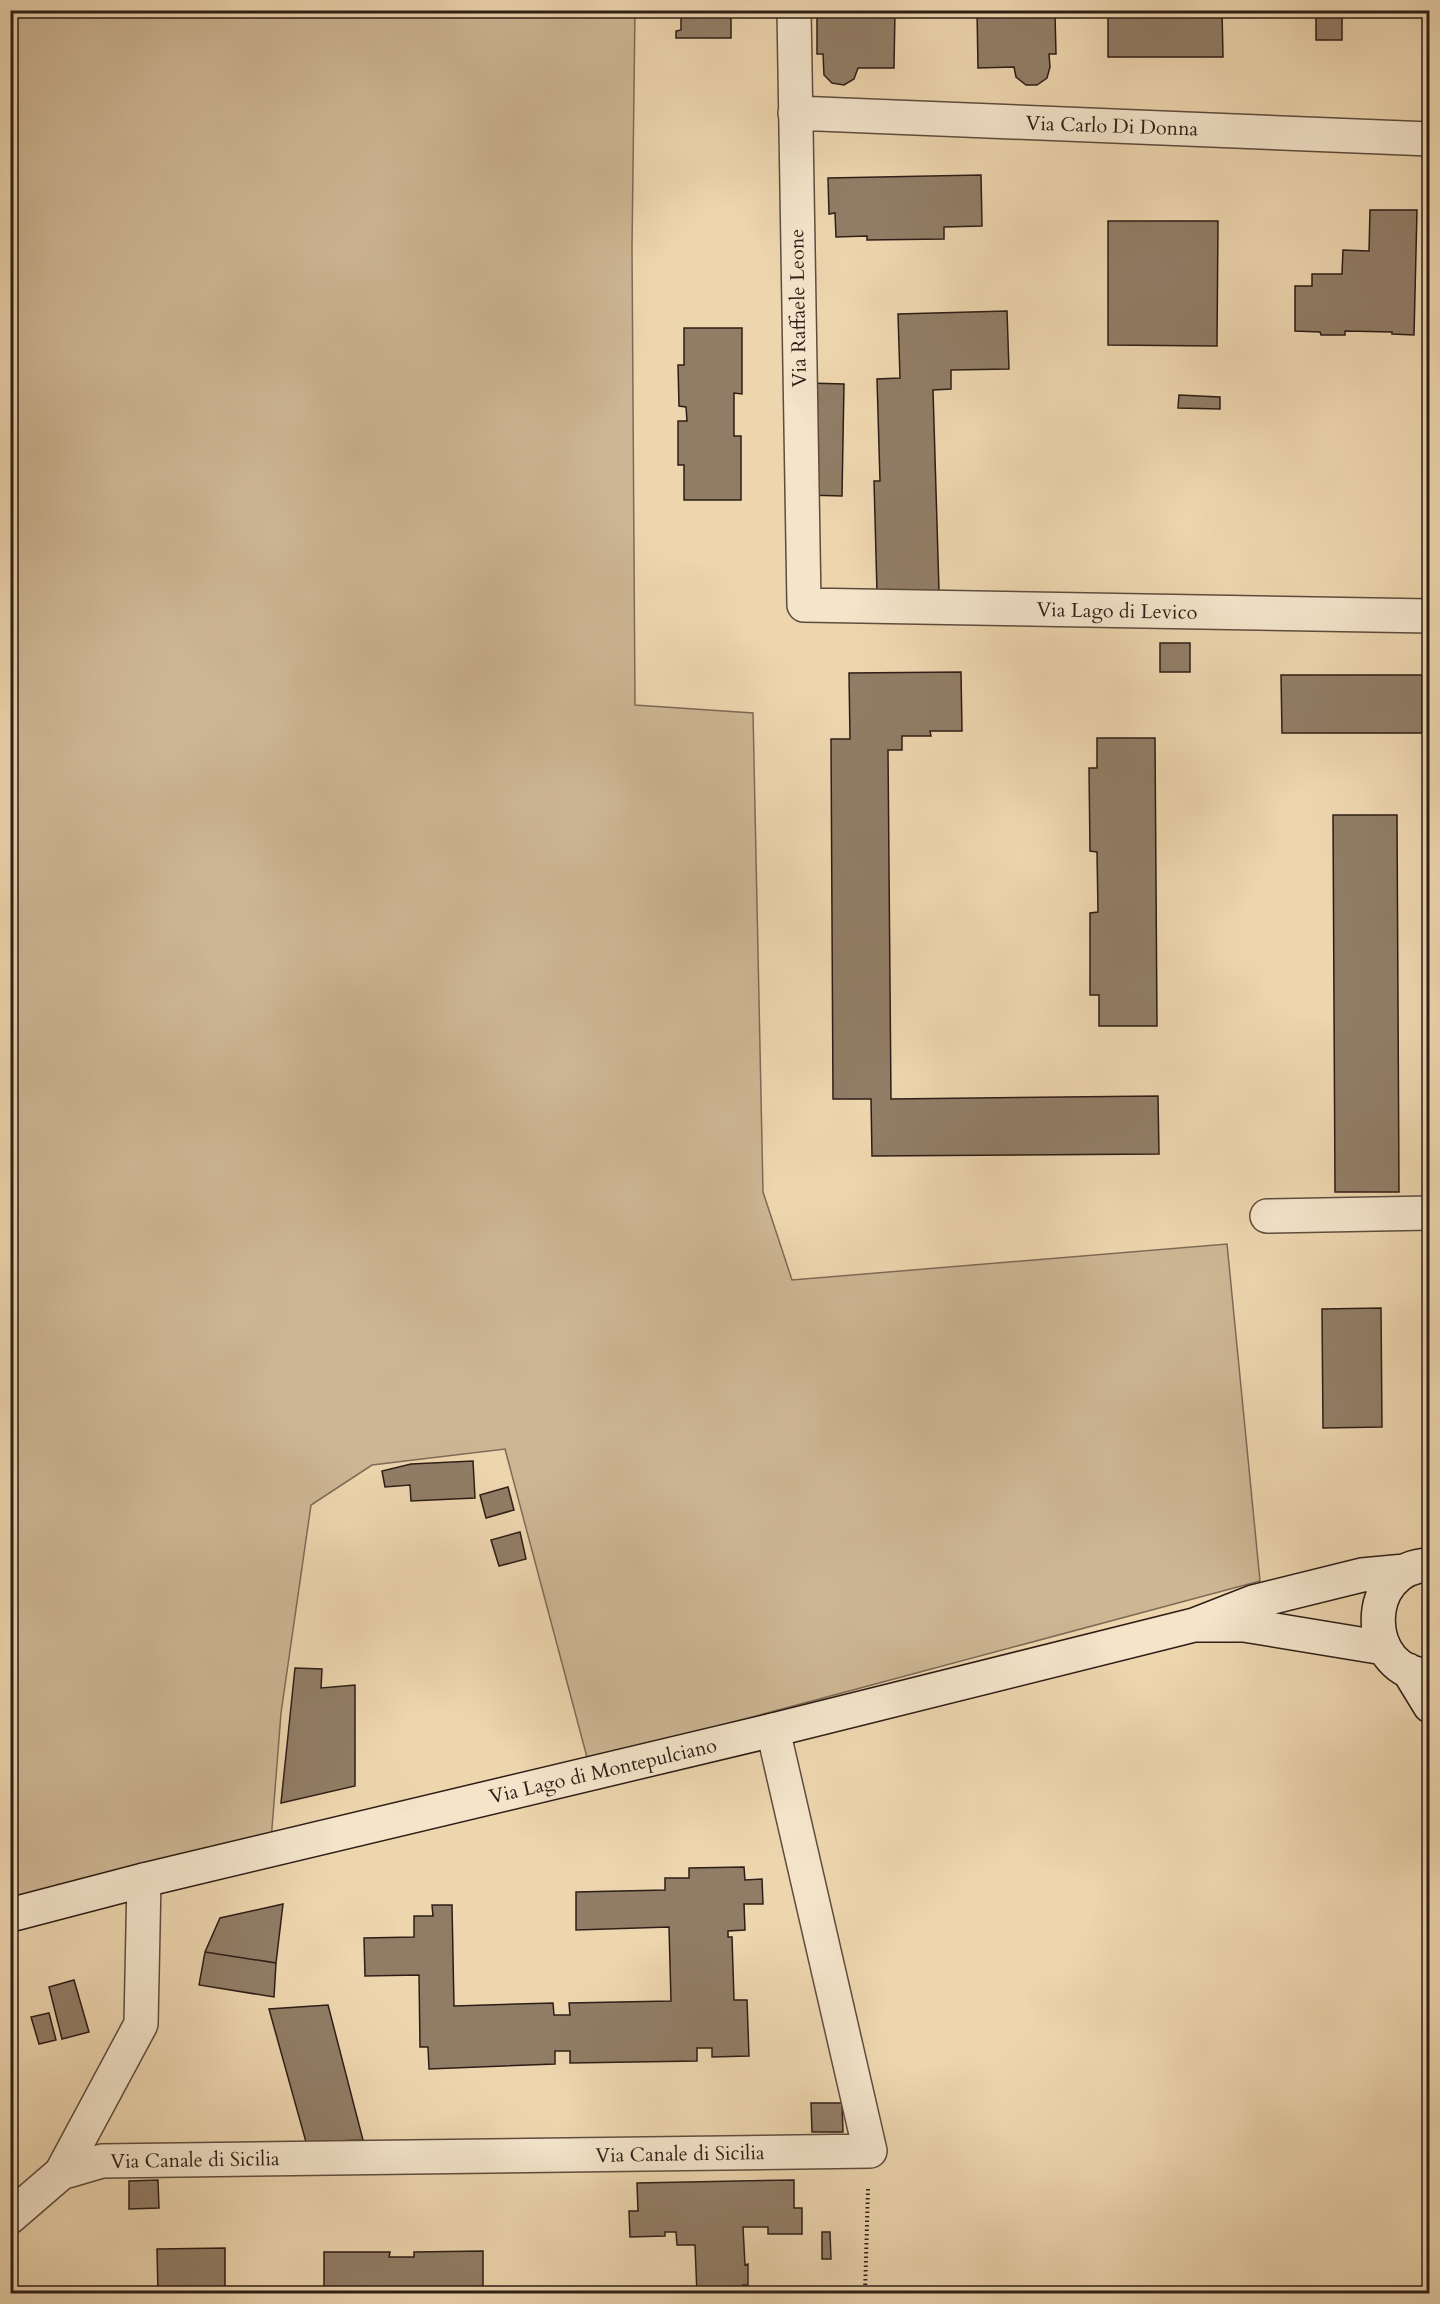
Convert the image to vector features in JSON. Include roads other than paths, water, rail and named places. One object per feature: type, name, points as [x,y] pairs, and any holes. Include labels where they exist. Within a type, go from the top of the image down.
[{"type":"street","name":"Via Raffaele Leone","points":[[794,10],[804,605]]},
{"type":"street","name":"Via Carlo Di Donna","points":[[795,113],[1430,139]]},
{"type":"street","name":"Via Lago di Levico","points":[[804,605],[1430,616]]},
{"type":"street","points":[[1267,1216],[1430,1213]]},
{"type":"street","points":[[1422,1566],[1391,1583],[1381,1598],[1377,1616],[1378,1632],[1384,1648],[1395,1661],[1419,1672],[1430,1706]]},
{"type":"street","name":"Via Lago di Montepulciano","points":[[10,1915],[144,1880],[773,1730],[1194,1624],[1252,1602],[1362,1575],[1422,1566]]},
{"type":"street","name":"Via Lago di Montepulciano","points":[[1194,1624],[1244,1625],[1384,1648]]},
{"type":"street","name":"Via Canale di Sicilia","points":[[61,2173],[102,2161],[870,2151],[773,1730]]},
{"type":"street","points":[[10,2217],[61,2173],[141,2024],[144,1880]]}]
